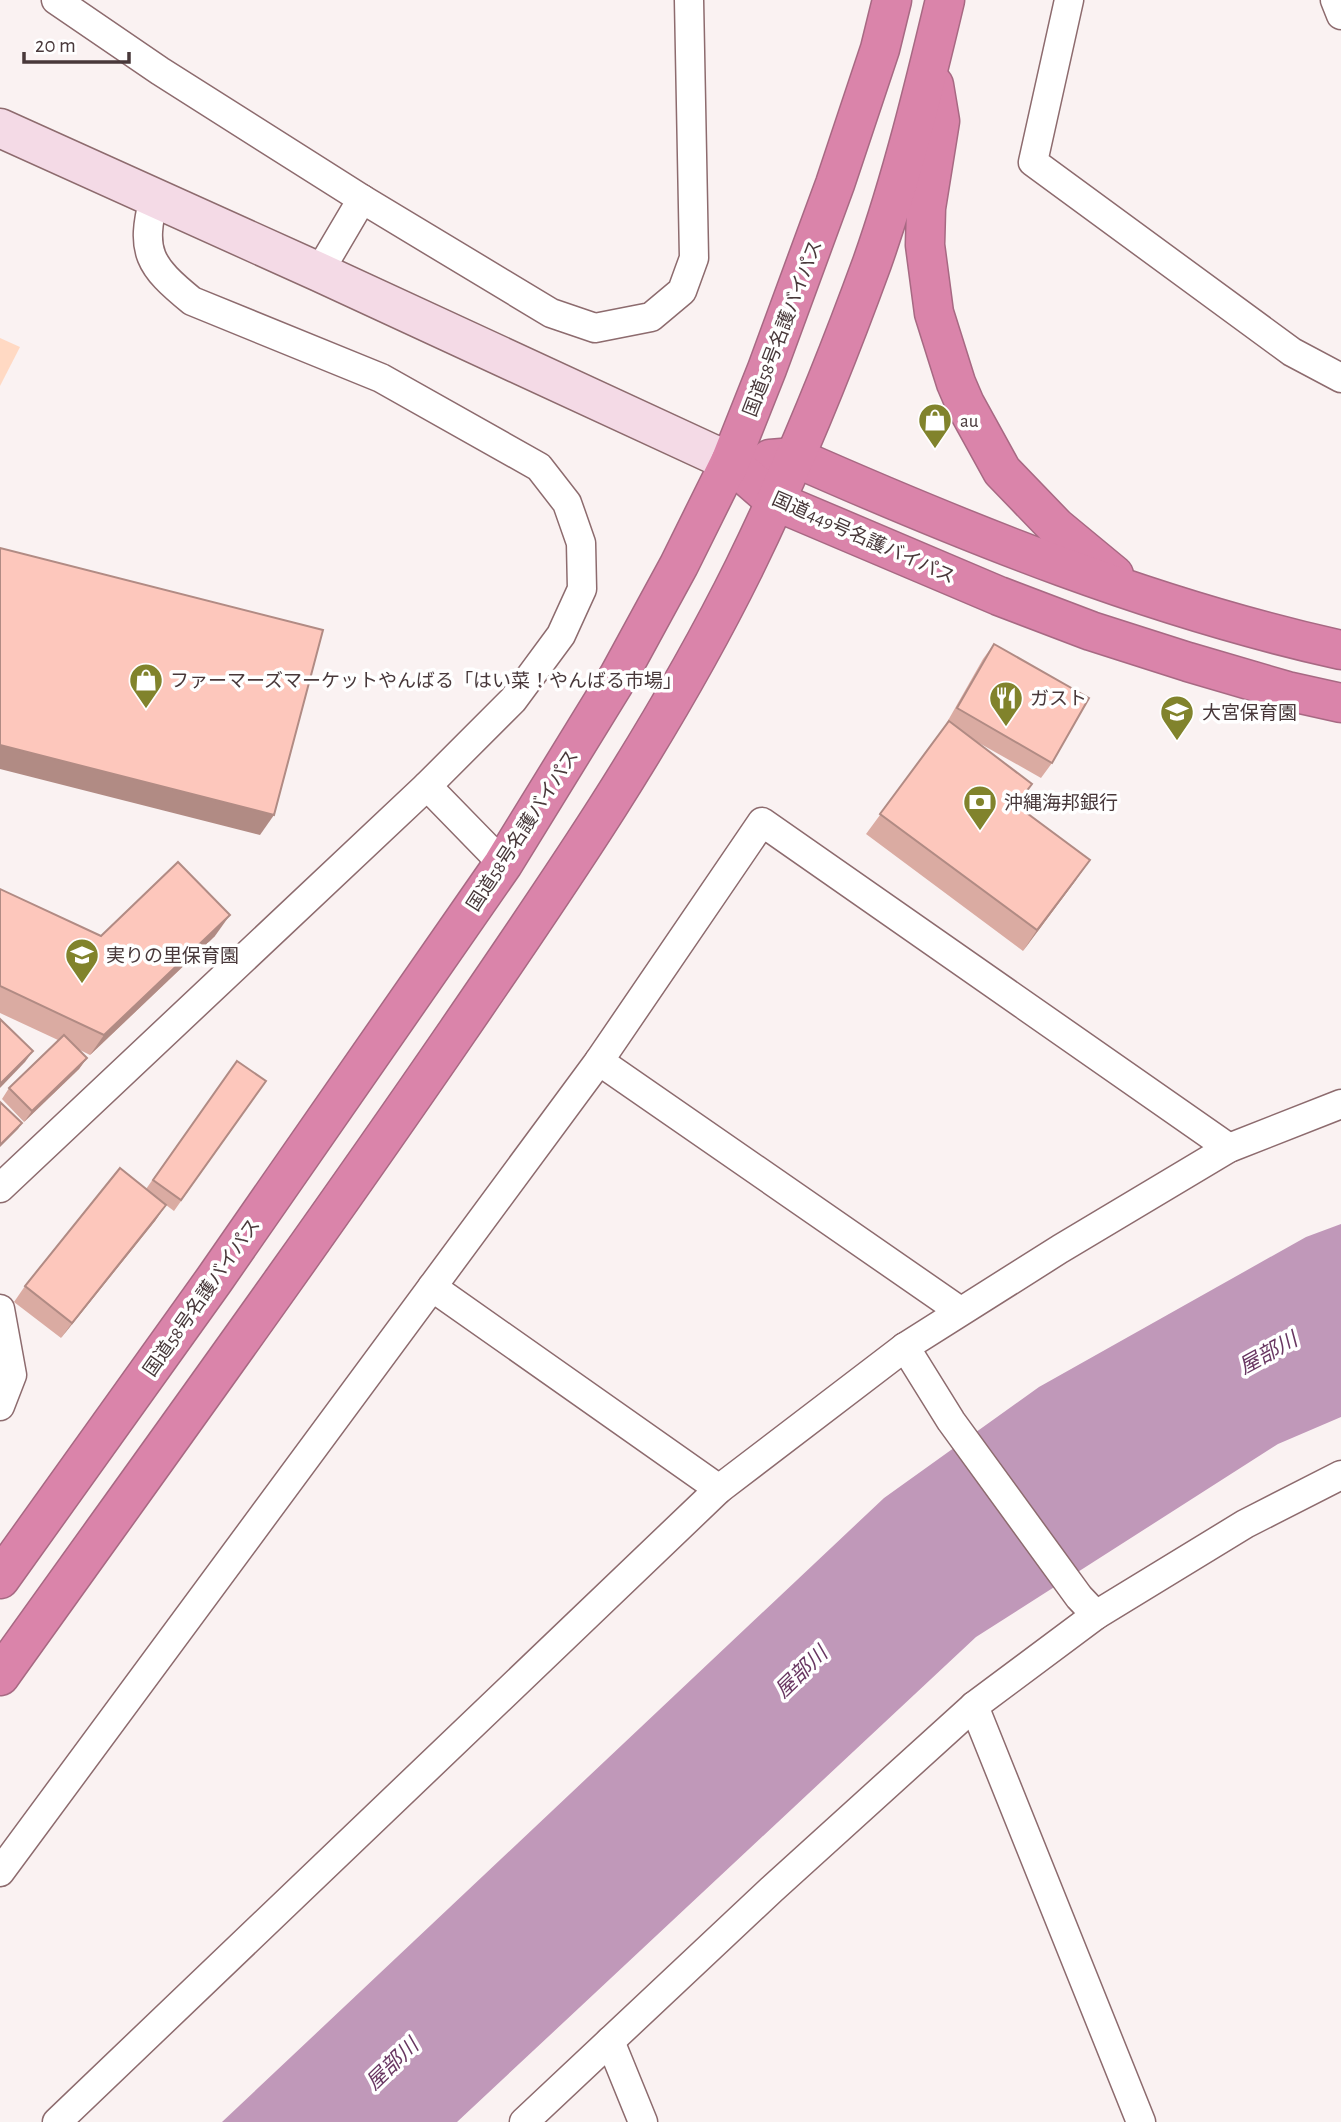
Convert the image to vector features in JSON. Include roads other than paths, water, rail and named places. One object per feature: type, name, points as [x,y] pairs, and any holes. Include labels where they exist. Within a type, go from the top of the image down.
[{"type":"highway","name":"国道58号名護バイパス","points":[[0,1579],[214,1280],[503,864],[618,677],[679,565],[730,462],[796,295],[835,184],[880,49],[892,0]]},
{"type":"highway","points":[[0,1676],[402,1112],[564,876],[626,781],[682,685],[743,569],[775,501],[873,260],[930,63],[945,0]]},
{"type":"highway","points":[[930,63],[940,121],[926,208],[925,245],[934,313],[956,383],[1002,471],[1056,527],[1115,575],[1144,594]]},
{"type":"highway","name":"国道449号名護バイパス","points":[[730,462],[794,457],[1030,556],[1287,638],[1341,650]]},
{"type":"highway","name":"国道449号名護バイパス","points":[[730,462],[775,501],[999,596],[1091,631],[1274,687],[1341,703]]},
{"type":"street","points":[[56,0],[160,71],[362,199],[551,313],[595,328],[651,317],[682,291],[694,258],[689,0]]},
{"type":"street","points":[[1069,0],[1033,162],[1292,352],[1341,378]]},
{"type":"street","points":[[1335,0],[1341,15]]},
{"type":"street","points":[[0,128],[730,462]]},
{"type":"street","points":[[0,1188],[427,786],[513,700],[561,635],[582,589],[581,543],[567,503],[540,467],[381,378],[192,300],[169,282],[148,254],[146,226],[153,198]]},
{"type":"street","points":[[319,272],[362,199]]},
{"type":"street","points":[[427,786],[503,864]]},
{"type":"street","points":[[0,1872],[599,1061],[762,822],[1229,1148]]},
{"type":"street","points":[[599,1061],[960,1311]]},
{"type":"street","points":[[57,2122],[719,1489],[905,1348],[960,1311],[1229,1148],[1341,1104]]},
{"type":"street","points":[[432,1287],[719,1489]]},
{"type":"street","points":[[0,1309],[12,1375],[0,1406]]},
{"type":"street","points":[[905,1348],[951,1421],[1087,1606]]},
{"type":"street","points":[[524,2122],[771,1890],[1087,1606],[1341,1475]]},
{"type":"street","points":[[974,1706],[1140,2122]]},
{"type":"street","points":[[610,2041],[643,2122]]},
{"type":"water","name":"屋部川","points":[[1341,1224],[1341,1417],[1278,1444],[976,1637],[457,2122],[222,2122],[884,1498],[1039,1387],[1306,1237]]},
{"type":"place","name":"au","points":[[935,450]]},
{"type":"place","name":"ファーマーズマーケットやんばる「はい菜！やんばる市場」","points":[[146,710]]},
{"type":"place","name":"ガスト","points":[[1006,728]]},
{"type":"place","name":"大宮保育園","points":[[1177,742]]},
{"type":"place","name":"沖縄海邦銀行","points":[[980,832]]},
{"type":"place","name":"実りの里保育園","points":[[82,985]]}]
